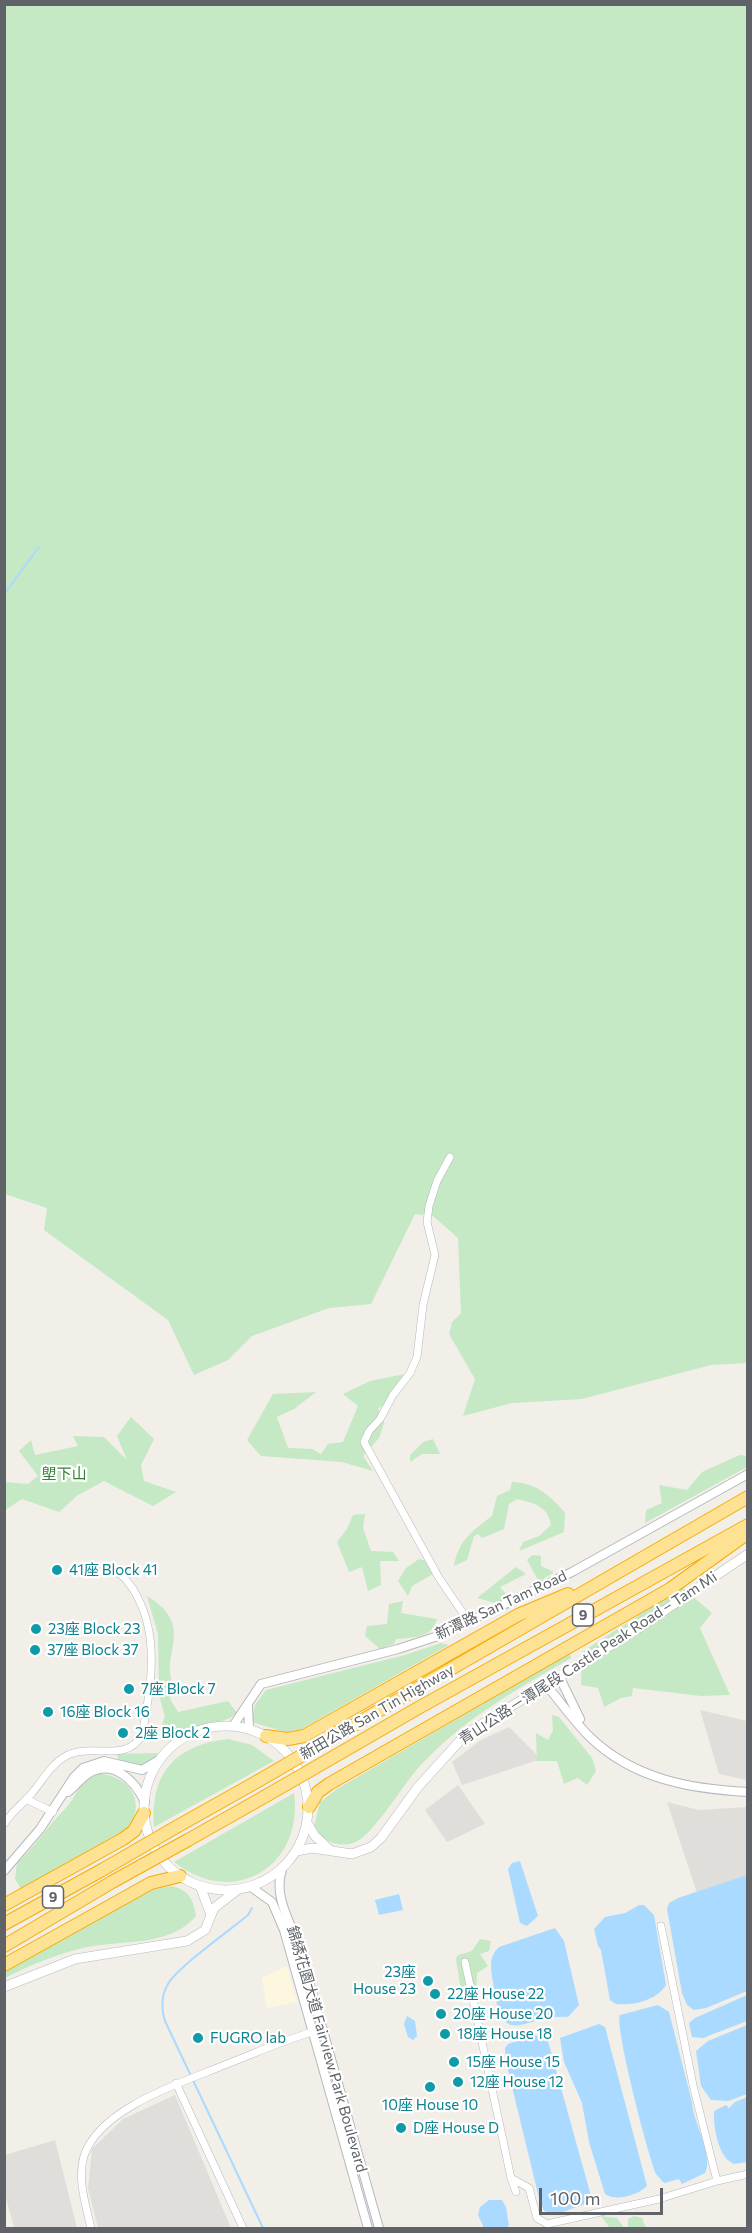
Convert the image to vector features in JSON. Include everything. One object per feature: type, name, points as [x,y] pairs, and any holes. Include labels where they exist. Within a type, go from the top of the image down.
[{"type":"highway","name":"新田公路 San Tin Highway","points":[[4,1924],[258,1781],[747,1497]]},
{"type":"highway","name":"新田公路 San Tin Highway","points":[[4,1946],[420,1707],[747,1525]]},
{"type":"highway","points":[[309,1807],[318,1792],[329,1784],[670,1589],[747,1533]]},
{"type":"highway","points":[[266,1736],[288,1739],[304,1736],[518,1615],[612,1576]]},
{"type":"highway","points":[[4,1905],[123,1839],[134,1831],[145,1807]]},
{"type":"highway","points":[[4,1965],[151,1883],[180,1876]]},
{"type":"main road","name":"青山公路－潭尾段 Castle Peak Road – Tam Mi","points":[[297,1851],[312,1848],[352,1854],[371,1847],[454,1745],[473,1729],[669,1608],[747,1554]]},
{"type":"main road","points":[[4,1987],[75,1959],[187,1941],[205,1930],[221,1900],[282,1870],[297,1851],[307,1823],[309,1807],[303,1779],[293,1760],[266,1736],[249,1729],[232,1726],[207,1728],[192,1733],[170,1748],[159,1760],[148,1782],[145,1807],[154,1847],[167,1865],[180,1876],[200,1886],[238,1890]]},
{"type":"main road","points":[[307,1823],[315,1836],[330,1850]]},
{"type":"main road","points":[[200,1886],[211,1915]]},
{"type":"street","points":[[450,1157],[437,1181],[429,1206],[427,1222],[435,1255],[423,1305],[417,1357],[410,1373],[396,1390],[364,1442],[439,1578],[469,1622]]},
{"type":"street","name":"新潭路 San Tam Road","points":[[232,1726],[248,1706],[261,1684],[272,1679],[398,1649],[438,1636],[572,1572],[747,1474]]},
{"type":"street","points":[[4,1824],[52,1766],[68,1754],[100,1750],[125,1751],[138,1742],[142,1735],[151,1686],[152,1656],[148,1627],[139,1599],[124,1578],[117,1573],[93,1572]]},
{"type":"street","points":[[560,1676],[578,1716],[600,1746]]},
{"type":"street","points":[[546,1685],[600,1746],[624,1764],[656,1777],[703,1789],[747,1792]]},
{"type":"street","points":[[248,1706],[249,1729]]},
{"type":"street","points":[[4,1871],[53,1812],[74,1776],[93,1763],[110,1761],[139,1770],[146,1769],[159,1760]]},
{"type":"street","points":[[63,1797],[90,1773],[109,1770],[124,1774],[133,1781],[145,1807]]},
{"type":"street","points":[[26,1799],[53,1812]]},
{"type":"street","name":"錦綉花園大道 Fairview Park Boulevard","points":[[282,1870],[279,1878],[280,1896],[299,1946],[317,2030],[368,2229]]},
{"type":"street","name":"錦綉花園大道 Fairview Park Boulevard","points":[[251,1887],[262,1893],[275,1907],[317,2030],[379,2229]]},
{"type":"street","points":[[661,1926],[693,2085],[717,2181]]},
{"type":"street","points":[[465,1962],[511,2178],[516,2192]]},
{"type":"street","points":[[91,2229],[81,2171],[83,2158],[91,2143],[120,2115],[176,2083],[317,2030]]},
{"type":"street","points":[[176,2083],[243,2229]]},
{"type":"street","points":[[511,2178],[529,2188],[533,2210],[537,2218],[546,2224],[659,2199],[747,2174]]},
{"type":"shaded area","points":[[700,1710],[747,1721],[747,1780],[719,1774]]},
{"type":"shaded area","points":[[509,1727],[541,1759],[462,1785],[452,1762],[481,1740]]},
{"type":"shaded area","points":[[458,1785],[485,1824],[447,1842],[425,1810]]},
{"type":"shaded area","points":[[667,1802],[699,1810],[747,1807],[747,1902],[704,1914]]},
{"type":"shaded area","points":[[287,1966],[297,2002],[267,2008],[262,1978]]},
{"type":"shaded area","points":[[175,2095],[231,2228],[98,2228],[88,2188],[92,2149],[123,2119]]},
{"type":"shaded area","points":[[55,2140],[77,2228],[14,2228],[5,2194],[5,2155]]},
{"type":"green space","points":[[4,5],[747,5],[747,1363],[711,1365],[582,1399],[512,1403],[463,1416],[475,1379],[449,1334],[452,1322],[461,1313],[458,1238],[433,1216],[415,1214],[371,1304],[329,1308],[252,1336],[228,1360],[194,1375],[168,1320],[44,1230],[47,1208],[5,1194]]},
{"type":"green space","points":[[405,1374],[394,1401],[378,1408],[384,1423],[379,1438],[363,1456],[373,1471],[342,1462],[261,1456],[247,1440],[273,1394],[316,1392],[294,1409],[277,1417],[288,1448],[312,1449],[321,1454],[328,1444],[343,1442],[358,1406],[343,1394],[370,1381]]},
{"type":"green space","name":"塱下山","points":[[131,1417],[154,1439],[141,1465],[144,1481],[176,1492],[153,1506],[104,1481],[78,1495],[59,1512],[22,1499],[5,1510],[5,1482],[28,1484],[38,1476],[19,1451],[31,1440],[35,1455],[78,1446],[73,1436],[104,1437],[127,1460],[117,1436]]},
{"type":"green space","points":[[433,1439],[440,1454],[422,1454],[410,1462],[410,1455],[423,1442]]},
{"type":"green space","points":[[740,1455],[747,1456],[747,1467],[645,1523],[646,1510],[662,1503],[659,1485],[687,1490],[702,1472]]},
{"type":"green space","points":[[512,1482],[535,1487],[554,1501],[565,1513],[564,1532],[519,1551],[523,1542],[539,1536],[551,1525],[543,1509],[517,1499],[509,1504],[504,1529],[482,1538],[478,1534],[474,1536],[467,1560],[454,1566],[463,1543],[472,1532],[492,1516],[497,1496],[510,1490]]},
{"type":"green space","points":[[365,1514],[363,1528],[371,1551],[393,1552],[399,1561],[380,1561],[381,1585],[368,1591],[362,1567],[349,1572],[337,1542],[347,1529],[353,1515]]},
{"type":"green space","points":[[532,1555],[541,1556],[541,1566],[554,1572],[539,1582],[527,1560]]},
{"type":"green space","points":[[419,1559],[435,1563],[433,1574],[412,1586],[408,1596],[398,1581],[406,1568]]},
{"type":"green space","points":[[516,1567],[526,1574],[500,1587],[515,1605],[499,1614],[495,1603],[477,1598]]},
{"type":"green space","points":[[682,1587],[712,1613],[700,1628],[730,1695],[701,1696],[633,1688],[632,1696],[621,1698],[604,1707],[598,1688],[581,1685],[582,1652]]},
{"type":"green space","points":[[147,1596],[162,1607],[174,1630],[170,1675],[174,1686],[170,1699],[178,1712],[228,1701],[237,1713],[230,1718],[173,1739],[160,1729],[165,1717],[159,1695],[158,1634]]},
{"type":"green space","points":[[403,1601],[401,1613],[437,1619],[434,1626],[426,1634],[396,1639],[394,1644],[380,1649],[365,1636],[367,1626],[387,1624],[389,1604]]},
{"type":"green space","points":[[441,1643],[449,1645],[301,1729],[286,1732],[251,1722],[255,1705],[266,1690],[405,1655]]},
{"type":"green space","points":[[570,1653],[571,1658],[490,1707],[436,1750],[412,1775],[378,1821],[361,1839],[353,1843],[336,1844],[322,1836],[314,1827],[320,1802],[337,1789]]},
{"type":"green space","points":[[552,1715],[559,1717],[592,1758],[596,1771],[587,1785],[578,1778],[564,1784],[557,1761],[537,1761],[536,1733],[548,1740],[553,1730]]},
{"type":"green space","points":[[228,1739],[252,1745],[274,1761],[154,1827],[156,1791],[170,1765],[180,1755],[194,1748],[209,1742]]},
{"type":"green space","points":[[158,1753],[147,1770],[119,1761],[117,1754]]},
{"type":"green space","points":[[97,1773],[117,1778],[131,1790],[136,1806],[130,1827],[21,1889],[15,1879],[17,1863],[68,1806],[85,1781]]},
{"type":"green space","points":[[294,1793],[294,1819],[288,1842],[276,1860],[260,1873],[241,1880],[219,1881],[197,1876],[174,1862]]},
{"type":"green space","points":[[171,1886],[186,1893],[193,1905],[196,1916],[185,1926],[158,1938],[98,1945],[73,1951],[5,1978],[5,1971],[137,1897],[155,1889]]},
{"type":"green space","points":[[480,1939],[491,1941],[489,1951],[480,1954],[488,1966],[477,1973],[476,1998],[462,1997],[456,1959],[458,1955],[472,1951]]},
{"type":"green space","points":[[601,2216],[617,2218],[624,2228],[610,2228]]},
{"type":"green space","points":[[634,2216],[642,2218],[646,2228],[628,2228],[628,2219]]},
{"type":"water","points":[[520,1861],[538,1916],[527,1926],[520,1923],[508,1869],[512,1863]]},
{"type":"water","points":[[747,1875],[747,1991],[706,2008],[694,2010],[687,2005],[682,1993],[667,1909],[669,1903]]},
{"type":"water","points":[[399,1894],[403,1910],[379,1915],[375,1900]]},
{"type":"water","points":[[639,1905],[644,1905],[654,1915],[666,1985],[657,1995],[644,2001],[616,2004],[610,2000],[601,1950],[594,1929],[605,1917],[625,1913]]},
{"type":"water","points":[[555,1928],[564,1941],[579,2005],[568,2017],[517,2025],[509,2024],[502,2017],[497,2004],[491,1967],[493,1955],[499,1947]]},
{"type":"water","points":[[747,1995],[747,2021],[703,2038],[692,2037],[689,2023],[695,2018]]},
{"type":"water","points":[[658,2005],[669,2012],[707,2158],[705,2173],[682,2184],[679,2179],[664,2183],[656,2174],[633,2091],[619,2024],[620,2015]]},
{"type":"water","points":[[407,2016],[415,2021],[417,2036],[413,2040],[408,2037],[404,2024]]},
{"type":"water","points":[[599,2024],[605,2027],[647,2186],[633,2195],[621,2197],[605,2194],[589,2142],[582,2103],[564,2062],[560,2038]]},
{"type":"water","points":[[747,2025],[747,2094],[728,2101],[711,2100],[701,2086],[696,2051],[708,2041]]},
{"type":"water","points":[[535,2035],[548,2041],[591,2196],[588,2203],[557,2214],[544,2211],[539,2198],[506,2062],[505,2048],[508,2044]]},
{"type":"water","points":[[747,2097],[747,2162],[734,2164],[720,2149],[714,2125],[714,2111],[726,2105],[729,2108],[735,2102]]},
{"type":"water","points":[[489,2200],[502,2200],[506,2207],[509,2226],[484,2228],[478,2215],[480,2207]]},
{"type":"waterway","points":[[4,594],[39,547]]},
{"type":"waterway","points":[[252,1908],[248,1915],[193,1958],[174,1977],[168,1984],[162,2007],[165,2021],[263,2228]]},
{"type":"place","name":"41座 Block 41","points":[[57,1570]]},
{"type":"place","name":"23座 Block 23","points":[[36,1629]]},
{"type":"place","name":"37座 Block 37","points":[[35,1650]]},
{"type":"place","name":"7座 Block 7","points":[[129,1689]]},
{"type":"place","name":"16座 Block 16","points":[[48,1712]]},
{"type":"place","name":"2座 Block 2","points":[[123,1733]]},
{"type":"place","name":"23座 House 23","points":[[428,1981]]},
{"type":"place","name":"22座 House 22","points":[[435,1994]]},
{"type":"place","name":"20座 House 20","points":[[441,2014]]},
{"type":"place","name":"18座 House 18","points":[[445,2034]]},
{"type":"place","name":"FUGRO lab","points":[[198,2038]]},
{"type":"place","name":"15座 House 15","points":[[454,2062]]},
{"type":"place","name":"12座 House 12","points":[[458,2082]]},
{"type":"place","name":"10座 House 10","points":[[430,2087]]},
{"type":"place","name":"D座 House D","points":[[401,2128]]}]
